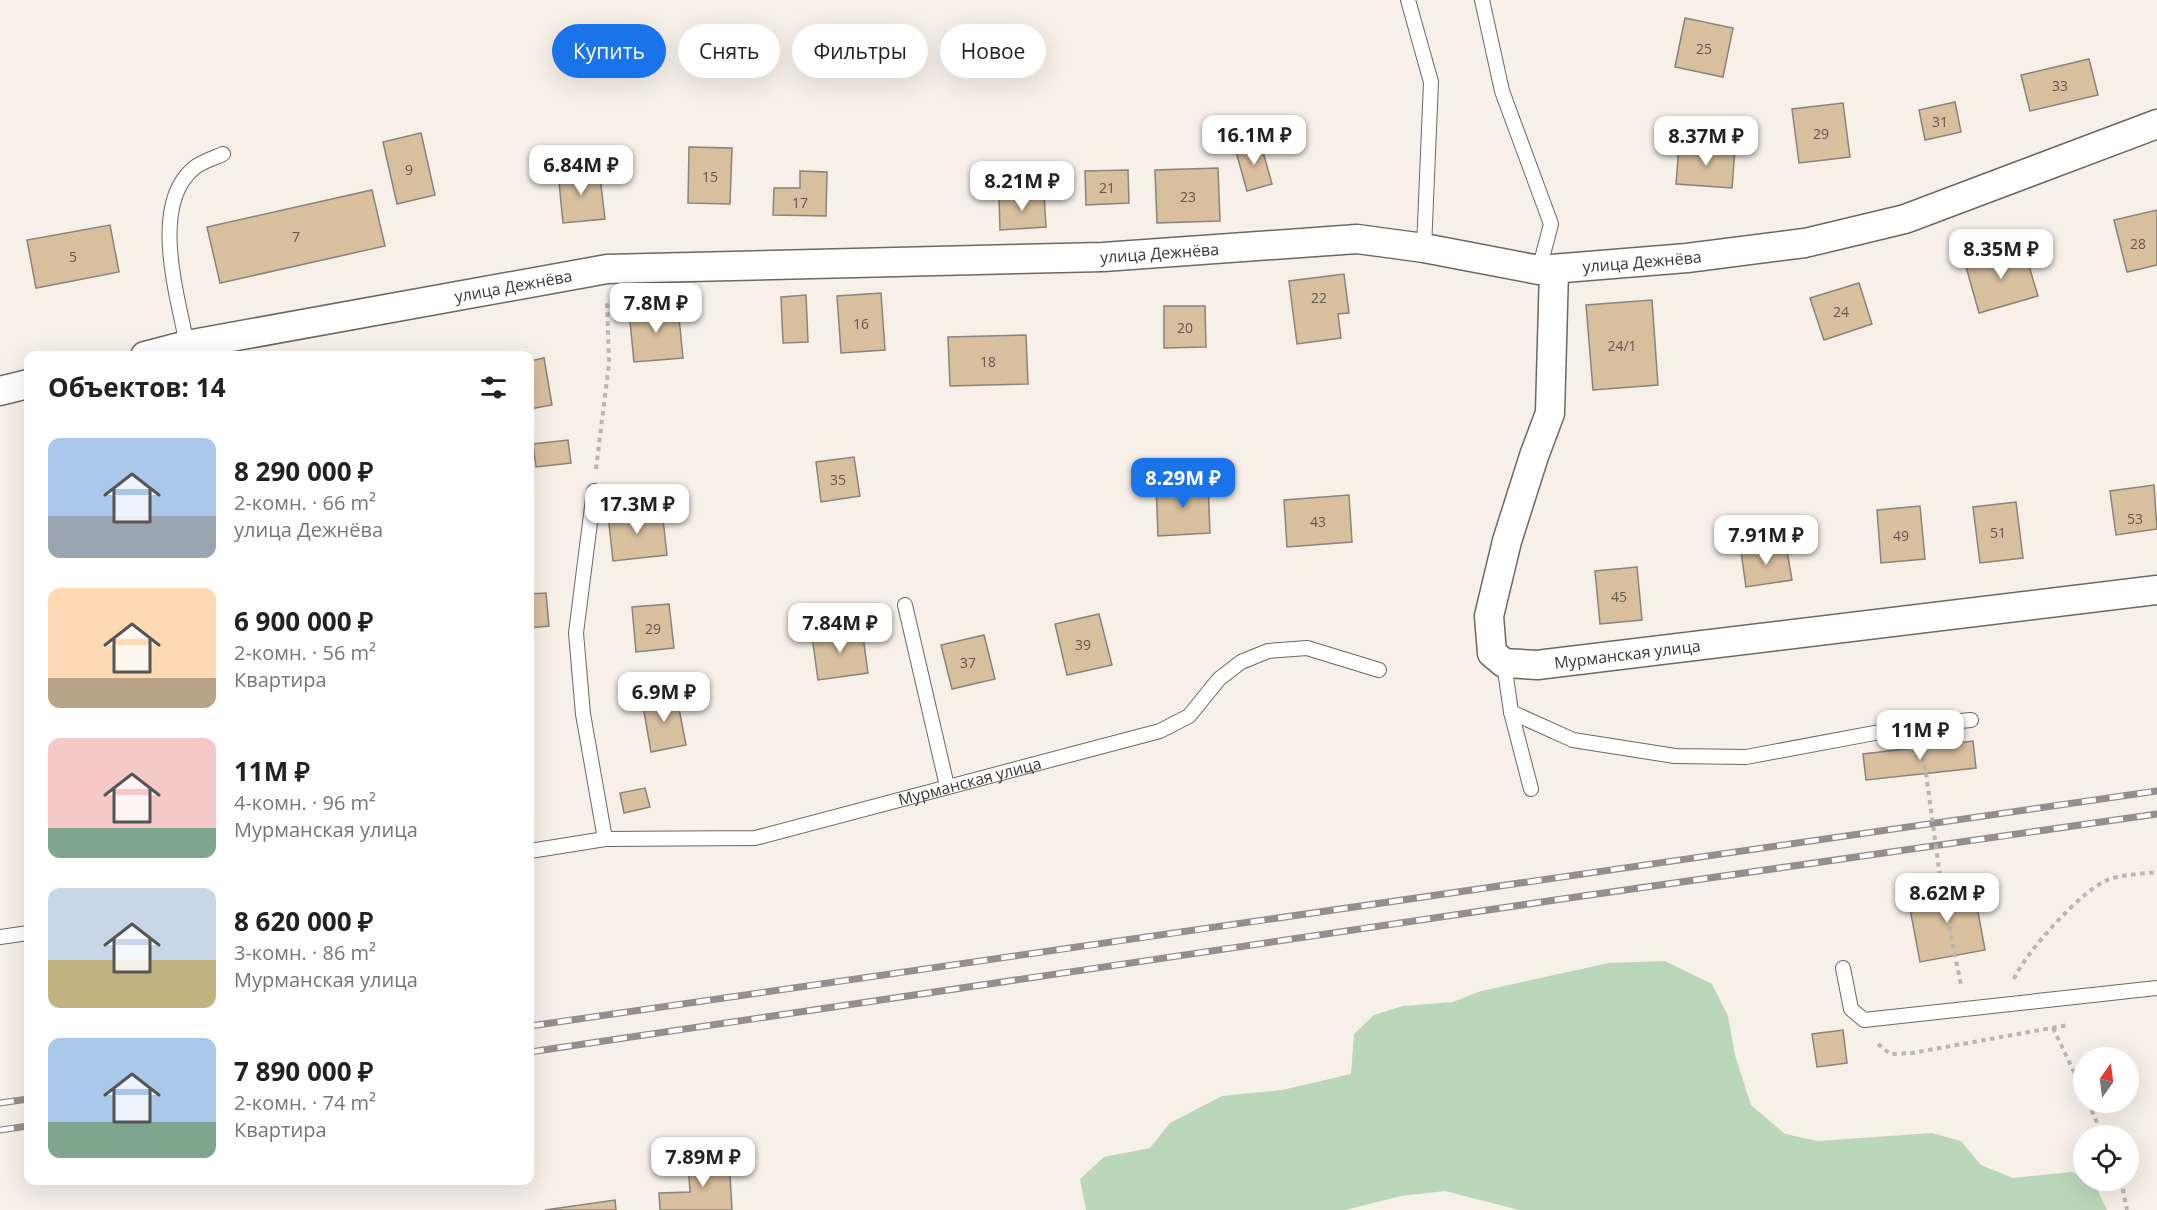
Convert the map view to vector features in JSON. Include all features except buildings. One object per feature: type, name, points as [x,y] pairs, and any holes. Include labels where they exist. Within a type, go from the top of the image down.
[{"type":"street","name":"улица Дежнёва","points":[[164,351],[607,269],[1103,257],[1357,239],[1424,248],[1546,270],[1805,243],[1894,222],[2157,124]]},
{"type":"street","points":[[1504,663],[1492,653],[1489,616],[1507,541],[1550,413],[1546,270]]},
{"type":"street","points":[[0,391],[24,385]]},
{"type":"street","name":"Мурманская улица","points":[[1504,663],[1537,665],[2157,590]]},
{"type":"lane","points":[[1408,0],[1431,82],[1424,248]]},
{"type":"lane","points":[[1482,0],[1503,91],[1551,224],[1546,270]]},
{"type":"lane","points":[[187,345],[168,242],[173,198],[194,168],[223,154]]},
{"type":"lane","points":[[594,491],[576,633],[583,714],[605,839]]},
{"type":"lane","points":[[905,605],[947,786]]},
{"type":"lane","name":"Мурманская улица","points":[[534,850],[605,839],[755,838],[1160,731],[1189,716],[1219,679],[1241,662],[1268,651],[1307,648],[1379,670]]},
{"type":"lane","points":[[1504,663],[1511,712],[1531,789]]},
{"type":"lane","points":[[1511,712],[1573,740],[1675,756],[1746,757],[1917,724],[1971,720]]},
{"type":"lane","points":[[0,937],[24,934]]},
{"type":"lane","points":[[1842,968],[1851,1009],[1864,1020],[2157,988]]},
{"type":"path","points":[[594,491],[609,363],[607,269]]},
{"type":"path","points":[[1926,773],[1942,891],[1964,1008]]},
{"type":"path","points":[[2004,981],[2014,980],[2021,964],[2044,933],[2098,886],[2110,879],[2157,872]]},
{"type":"path","points":[[1864,1020],[1873,1039],[1890,1054],[1912,1053],[2076,1023]]},
{"type":"path","points":[[2053,1028],[2073,1070]]},
{"type":"path","points":[[2123,1191],[2127,1210]]},
{"type":"green space","points":[[1665,961],[1712,984],[1728,1016],[1735,1055],[1751,1105],[1785,1134],[1818,1141],[1932,1133],[1961,1141],[1981,1165],[2013,1178],[2072,1172],[2073,1191],[2098,1191],[2107,1210],[1519,1210],[1445,1191],[1401,1196],[1345,1210],[1086,1210],[1080,1179],[1104,1157],[1150,1148],[1170,1123],[1222,1096],[1282,1090],[1351,1074],[1354,1034],[1374,1015],[1403,1006],[1453,1002],[1481,991],[1609,963]]},
{"type":"railway","points":[[534,1025],[2157,791]]},
{"type":"railway","points":[[534,1051],[1562,899],[2157,814]]},
{"type":"railway","points":[[0,1103],[24,1100]]},
{"type":"railway","points":[[0,1130],[24,1127]]}]
